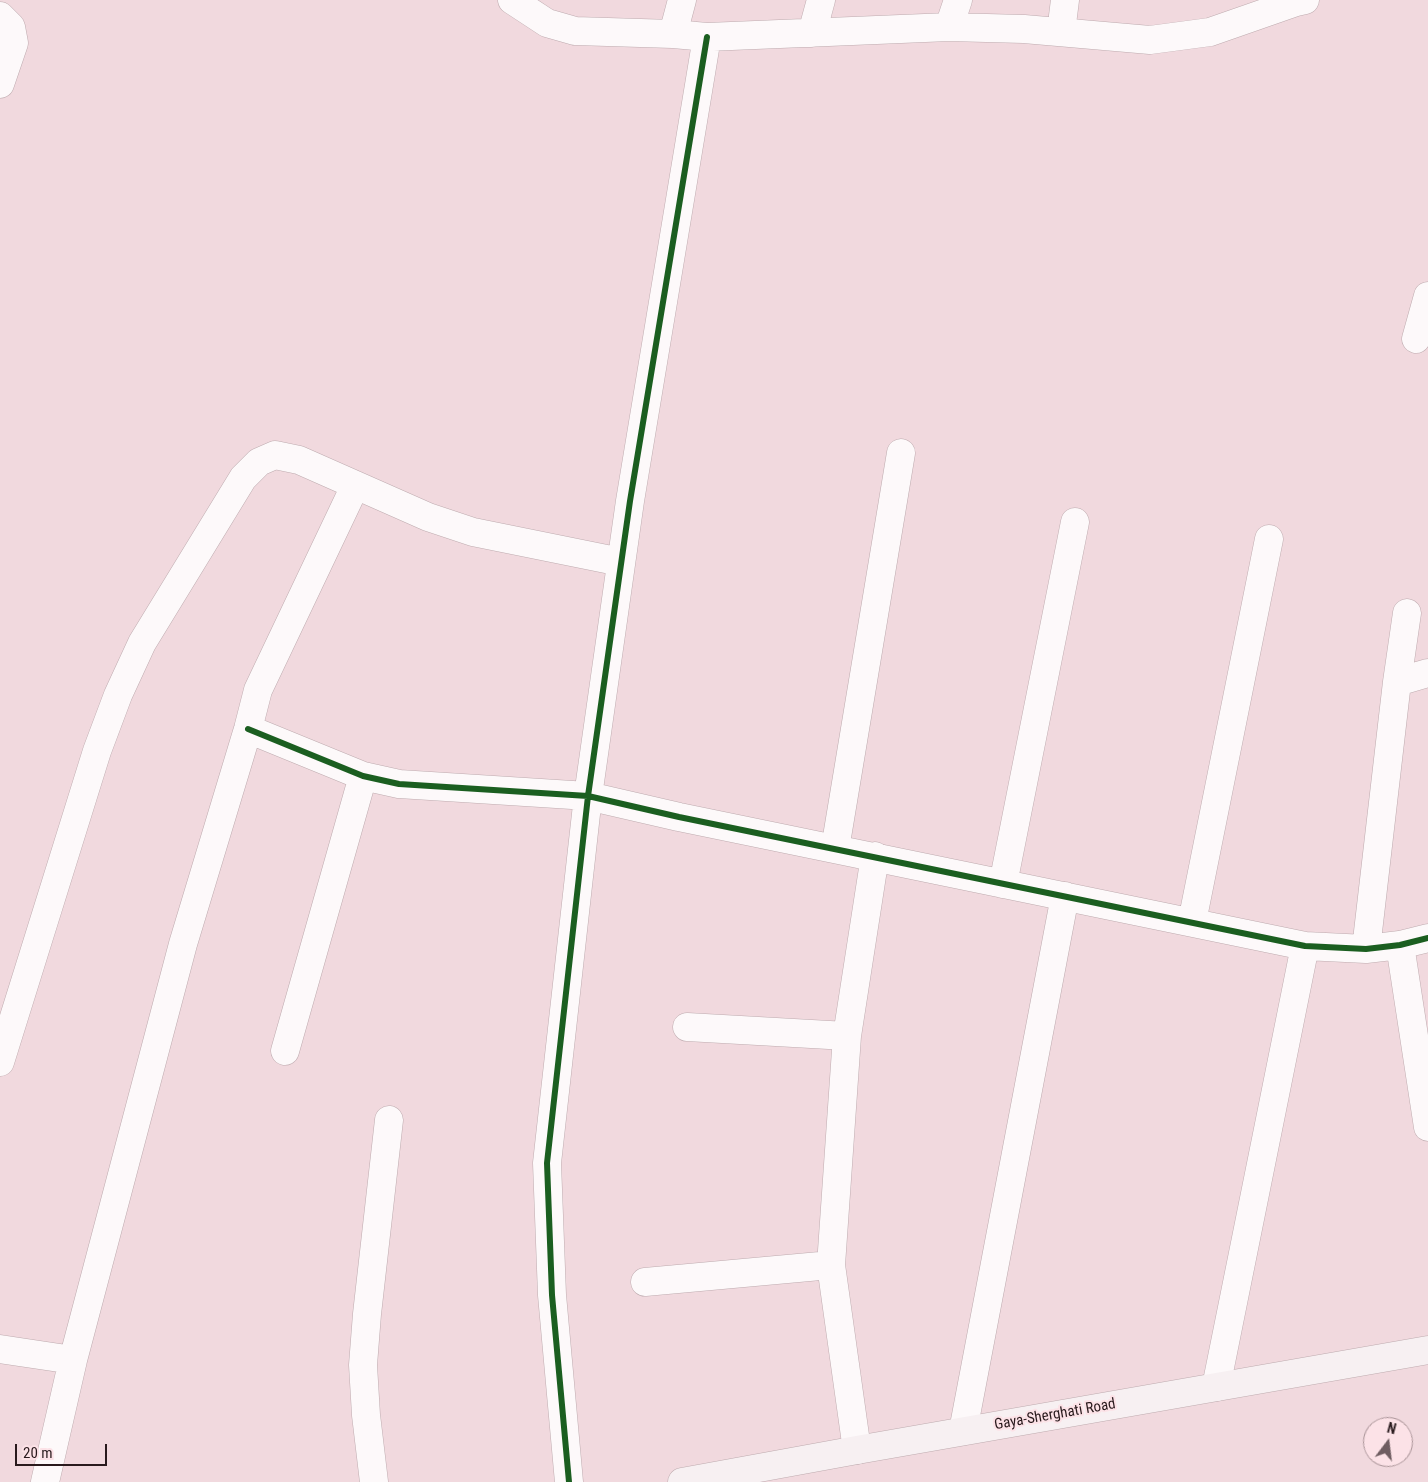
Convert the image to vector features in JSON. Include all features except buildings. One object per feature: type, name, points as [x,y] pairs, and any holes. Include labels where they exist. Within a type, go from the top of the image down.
[{"type":"main road","name":"Gaya-Sherghati Road","points":[[682,1482],[1428,1350]]},
{"type":"street","points":[[512,0],[547,23],[575,31],[707,37],[949,27],[1024,29],[1150,40],[1210,32],[1305,0]]},
{"type":"street","points":[[673,34],[682,0]]},
{"type":"street","points":[[812,33],[821,0]]},
{"type":"street","points":[[949,27],[958,0]]},
{"type":"street","points":[[1061,32],[1065,0]]},
{"type":"street","points":[[0,16],[10,27],[14,43],[0,84]]},
{"type":"street","points":[[569,1482],[552,1295],[547,1163],[588,796],[621,562],[707,37]]},
{"type":"street","points":[[1416,339],[1428,296]]},
{"type":"street","points":[[835,849],[901,454]]},
{"type":"street","points":[[0,1062],[97,751],[118,695],[142,643],[243,478],[259,462],[275,455],[299,460],[354,486],[428,517],[473,532],[621,562]]},
{"type":"street","points":[[45,1482],[73,1360],[183,944],[258,690],[354,486]]},
{"type":"street","points":[[1003,884],[1074,522]]},
{"type":"street","points":[[1192,922],[1269,539]]},
{"type":"street","points":[[1366,949],[1397,682],[1407,613]]},
{"type":"street","points":[[1397,682],[1428,673]]},
{"type":"street","points":[[248,729],[363,776],[399,784],[588,796],[1305,946],[1366,949],[1400,945],[1428,938]]},
{"type":"street","points":[[285,1051],[363,776]]},
{"type":"street","points":[[856,1450],[831,1265],[847,1036],[875,856]]},
{"type":"street","points":[[963,1431],[1065,896]]},
{"type":"street","points":[[1400,945],[1428,1127]]},
{"type":"street","points":[[1216,1387],[1305,946]]},
{"type":"street","points":[[687,1027],[847,1036]]},
{"type":"street","points":[[374,1482],[366,1414],[363,1365],[389,1120]]},
{"type":"street","points":[[645,1282],[831,1265]]},
{"type":"street","points":[[0,1349],[73,1360]]},
{"type":"cycle path","points":[[569,1482],[552,1295],[547,1163],[588,796],[630,501],[707,37]]},
{"type":"cycle path","points":[[248,729],[363,776],[399,784],[588,796],[679,817],[1305,946],[1366,949],[1400,945],[1428,938]]}]
